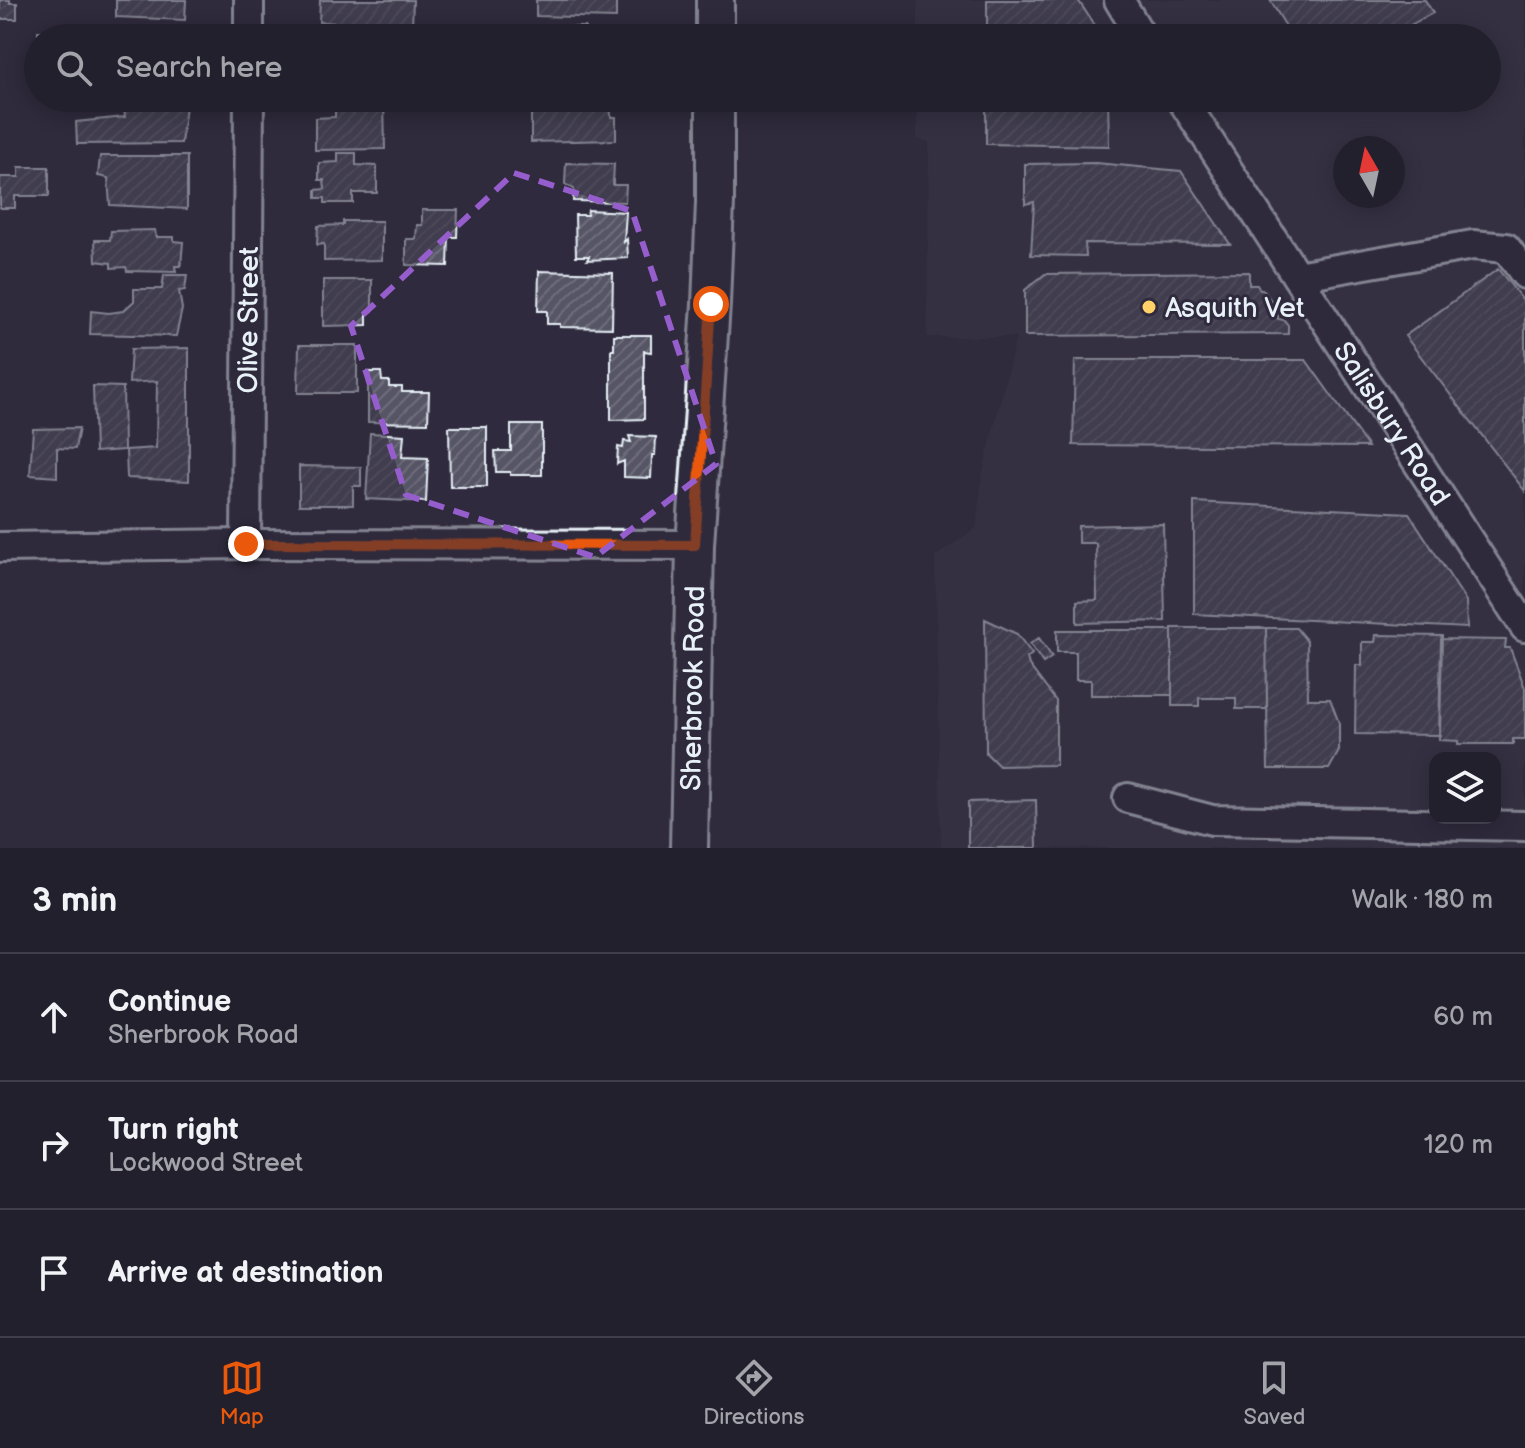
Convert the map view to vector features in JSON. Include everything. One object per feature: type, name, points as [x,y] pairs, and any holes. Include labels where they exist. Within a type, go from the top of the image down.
[{"type":"main road","points":[[715,0],[715,24]]},
{"type":"main road","name":"Sherbrook Road","points":[[689,848],[695,545],[711,304],[715,112]]},
{"type":"street","points":[[249,0],[249,24]]},
{"type":"street","points":[[1119,0],[1134,24]]},
{"type":"street","name":"Olive Street","points":[[246,544],[249,112]]},
{"type":"street","name":"Salisbury Road","points":[[1190,112],[1525,627]]},
{"type":"street","points":[[1297,276],[1473,245],[1506,248],[1525,274]]},
{"type":"street","points":[[0,547],[695,545]]},
{"type":"street","points":[[1128,798],[1212,820],[1525,826]]},
{"type":"highlighted area","points":[[514,173],[632,211],[716,464],[595,557],[406,495],[351,326]]},
{"type":"shaded area","points":[[918,0],[1525,0],[1525,848],[941,848],[935,557],[976,528],[982,476],[1016,337],[927,337],[929,142],[917,139],[917,112],[1501,112],[1501,24],[918,24]]},
{"type":"building","points":[[0,0],[17,3],[17,19],[0,19]]},
{"type":"building","points":[[116,0],[186,0],[185,20],[116,17]]},
{"type":"building","points":[[320,0],[413,0],[412,24],[319,22]]},
{"type":"building","points":[[536,0],[616,0],[616,18],[536,16]]},
{"type":"building","points":[[987,0],[1078,0],[1094,24],[987,24]]},
{"type":"building","points":[[1270,0],[1425,0],[1433,13],[1413,24],[1285,24]]},
{"type":"building","points":[[124,112],[185,112],[181,143],[77,144],[76,122],[125,117]]},
{"type":"building","points":[[335,112],[384,112],[385,149],[315,150],[315,118],[335,117]]},
{"type":"building","points":[[611,112],[611,117],[616,117],[616,140],[531,142],[531,113]]},
{"type":"building","points":[[986,112],[1108,112],[1109,146],[986,144]]},
{"type":"building","points":[[338,153],[356,153],[356,165],[377,166],[377,193],[353,193],[353,203],[325,203],[325,198],[316,198],[316,190],[325,189],[324,180],[319,180],[319,163],[338,162]]},
{"type":"building","points":[[100,156],[187,156],[187,209],[110,205],[108,178],[98,176]]},
{"type":"building","points":[[566,163],[614,164],[613,185],[626,185],[625,202],[573,201],[574,189],[565,184]]},
{"type":"building","points":[[1096,163],[1181,171],[1230,244],[1085,243],[1086,256],[1031,255],[1034,202],[1025,204],[1025,164]]},
{"type":"building","points":[[19,167],[49,167],[49,196],[15,196],[15,208],[0,208],[0,177],[19,177]]},
{"type":"building","points":[[422,210],[458,210],[457,237],[449,237],[448,266],[406,265],[406,239],[416,239],[417,225],[422,225]]},
{"type":"building","points":[[588,210],[626,212],[624,242],[627,239],[628,258],[587,260],[589,256],[576,256],[575,215],[587,215]]},
{"type":"building","points":[[343,221],[382,221],[382,260],[324,261],[324,244],[317,245],[318,226],[343,225]]},
{"type":"building","points":[[155,230],[156,237],[174,237],[174,241],[183,242],[181,266],[175,266],[176,272],[127,271],[126,267],[111,268],[111,263],[96,261],[95,240],[110,240],[111,231]]},
{"type":"building","points":[[1498,269],[1525,303],[1525,491],[1405,336]]},
{"type":"building","points":[[539,271],[613,273],[612,328],[547,324],[547,311],[538,311]]},
{"type":"building","name":"Asquith Vet","points":[[1249,272],[1249,285],[1257,285],[1263,290],[1273,303],[1272,311],[1278,311],[1278,319],[1288,325],[1288,334],[1025,336],[1025,290],[1045,274]]},
{"type":"building","points":[[164,275],[187,275],[185,290],[179,291],[182,309],[176,336],[90,334],[91,311],[123,311],[134,301],[134,289],[162,289]]},
{"type":"building","points":[[323,280],[372,280],[372,311],[367,312],[367,325],[323,326]]},
{"type":"building","points":[[614,335],[651,335],[651,352],[644,351],[644,419],[611,420],[611,350],[614,350]]},
{"type":"building","points":[[299,345],[357,345],[357,393],[298,393]]},
{"type":"building","points":[[189,348],[189,481],[127,478],[126,450],[156,448],[157,381],[129,383],[131,349]]},
{"type":"building","points":[[1075,360],[1306,360],[1368,447],[1073,445]]},
{"type":"building","points":[[368,372],[381,372],[382,381],[389,381],[389,387],[402,387],[402,392],[429,392],[428,423],[368,422]]},
{"type":"building","points":[[93,386],[123,387],[124,450],[95,452]]},
{"type":"building","points":[[511,425],[542,425],[542,475],[496,472],[495,451],[511,451]]},
{"type":"building","points":[[449,427],[487,427],[487,487],[450,487]]},
{"type":"building","points":[[79,428],[75,449],[57,448],[57,477],[30,475],[33,429]]},
{"type":"building","points":[[370,433],[404,435],[402,457],[428,458],[426,502],[366,499]]},
{"type":"building","points":[[629,436],[656,437],[651,478],[624,477],[624,461],[617,464],[618,447],[623,448],[624,441],[631,442]]},
{"type":"building","points":[[299,466],[361,467],[361,486],[353,486],[353,505],[299,505]]},
{"type":"building","points":[[1194,502],[1409,513],[1466,601],[1467,628],[1194,614]]},
{"type":"building","points":[[1163,524],[1165,621],[1077,623],[1077,601],[1097,600],[1096,543],[1078,543],[1078,526]]},
{"type":"building","points":[[985,619],[1017,634],[1032,654],[1027,658],[1029,665],[1056,701],[1056,765],[999,766],[986,753]]},
{"type":"building","points":[[1172,628],[1266,628],[1267,709],[1236,709],[1236,698],[1199,698],[1199,706],[1172,706]]},
{"type":"building","points":[[1266,628],[1296,628],[1307,641],[1308,699],[1330,699],[1339,723],[1339,751],[1329,769],[1268,769]]},
{"type":"building","points":[[1057,630],[1172,630],[1172,695],[1091,695],[1091,680],[1076,680],[1076,652],[1057,652]]},
{"type":"building","points":[[1376,635],[1442,636],[1440,735],[1355,734],[1356,665],[1362,665],[1362,642],[1375,642]]},
{"type":"building","points":[[1039,638],[1052,657],[1043,663],[1030,644]]},
{"type":"building","points":[[1441,639],[1506,640],[1505,648],[1510,648],[1525,688],[1525,739],[1513,739],[1513,744],[1458,744],[1458,741],[1439,740]]},
{"type":"building","points":[[1036,800],[1037,848],[968,848],[968,802]]},
{"type":"place","name":"Asquith Vet","points":[[1149,307]]},
{"type":"route","points":[[246,544],[695,545],[711,304]]}]
